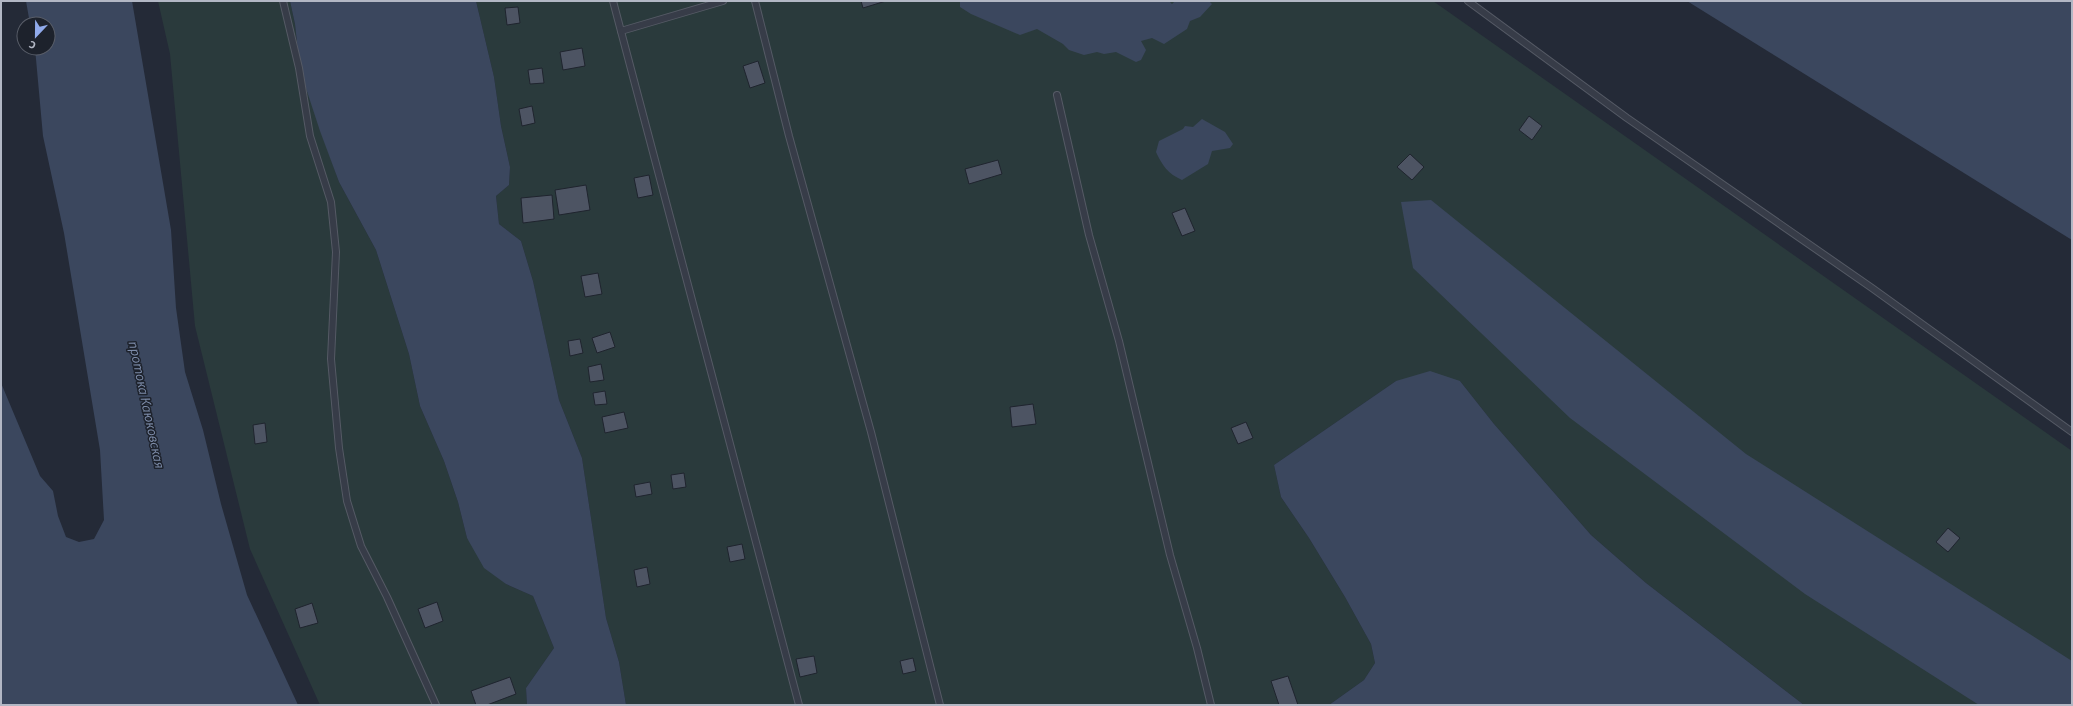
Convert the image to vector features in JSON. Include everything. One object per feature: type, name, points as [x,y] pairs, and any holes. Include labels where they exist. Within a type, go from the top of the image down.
[{"type":"lane","points":[[283,1],[299,68],[310,136],[331,202],[336,252],[331,360],[339,448],[347,501],[361,546],[387,597],[436,705]]},
{"type":"lane","points":[[614,1],[799,705]]},
{"type":"lane","points":[[621,31],[723,1]]},
{"type":"lane","points":[[755,1],[789,136],[871,432],[940,705]]},
{"type":"lane","points":[[1468,1],[1627,118],[1879,293],[2072,432]]},
{"type":"lane","points":[[1057,95],[1089,235],[1119,341],[1170,556],[1197,648],[1211,705]]},
{"type":"shaded area","points":[[158,1],[290,1],[295,24],[300,70],[339,182],[376,250],[409,354],[420,406],[444,461],[458,502],[467,538],[506,584],[533,596],[554,648],[526,688],[527,705],[320,705],[250,549],[195,326],[170,54]]},
{"type":"shaded area","points":[[476,1],[1433,1],[2072,451],[2072,705],[1804,705],[1646,583],[1591,535],[1494,424],[1460,381],[1396,381],[1274,465],[1281,497],[1309,538],[1345,597],[1371,644],[1375,663],[1364,680],[1329,705],[626,705],[619,662],[606,618],[582,458],[559,400],[533,281],[521,241],[499,224],[496,196],[509,185],[510,167],[501,126],[494,77]]},
{"type":"water","name":"протока Каюковская","points":[[26,1],[132,1],[171,230],[176,308],[185,372],[203,430],[221,504],[247,595],[298,705],[1,705],[1,383],[40,476],[53,491],[58,516],[66,537],[79,542],[94,539],[104,520],[100,450],[64,233],[43,136],[36,56],[56,56],[56,16],[29,16]]},
{"type":"water","points":[[290,1],[476,1],[494,77],[501,126],[510,167],[509,185],[496,196],[499,224],[521,241],[533,281],[559,400],[582,458],[606,618],[619,662],[626,705],[527,705],[526,688],[554,648],[533,596],[506,584],[484,568],[467,538],[458,502],[444,461],[420,406],[409,354],[376,250],[339,182],[320,131],[300,70],[295,24]]},
{"type":"water","points":[[957,1],[1169,1],[1172,4],[1175,1],[1209,1],[1212,4],[1200,17],[1190,21],[1187,29],[1164,44],[1152,38],[1141,41],[1146,50],[1141,60],[1136,62],[1116,52],[1104,54],[1097,52],[1084,55],[1069,50],[1063,44],[1037,29],[1020,35],[971,14],[960,7],[960,2]]},
{"type":"water","points":[[1687,1],[2072,1],[2072,240]]},
{"type":"water","points":[[1202,119],[1225,132],[1233,144],[1230,148],[1212,151],[1208,164],[1182,180],[1169,172],[1161,161],[1156,152],[1159,141],[1183,129],[1185,126],[1193,127]]},
{"type":"water","points":[[1431,200],[1746,454],[2072,661],[2072,705],[1979,705],[1805,594],[1570,418],[1413,268],[1401,202]]},
{"type":"water","points":[[1430,371],[1460,381],[1494,424],[1591,535],[1646,583],[1804,705],[1329,705],[1364,680],[1375,663],[1371,644],[1345,597],[1309,538],[1281,497],[1274,465],[1396,381]]},
{"type":"building","points":[[861,1],[886,1],[863,8]]},
{"type":"building","points":[[518,7],[520,23],[507,25],[505,8]]},
{"type":"building","points":[[582,48],[585,66],[563,70],[560,52]]},
{"type":"building","points":[[758,61],[765,83],[750,88],[743,66]]},
{"type":"building","points":[[542,68],[544,83],[530,84],[528,70]]},
{"type":"building","points":[[532,106],[535,123],[522,126],[519,109]]},
{"type":"building","points":[[1529,116],[1542,126],[1532,140],[1519,130]]},
{"type":"building","points":[[1410,154],[1424,167],[1412,180],[1397,167]]},
{"type":"building","points":[[998,160],[1002,174],[969,184],[965,169]]},
{"type":"building","points":[[649,175],[653,195],[638,198],[634,178]]},
{"type":"building","points":[[586,185],[590,210],[559,215],[555,190]]},
{"type":"building","points":[[552,195],[554,219],[523,223],[521,198]]},
{"type":"building","points":[[1185,208],[1195,231],[1182,236],[1172,213]]},
{"type":"building","points":[[598,273],[602,294],[585,297],[581,276]]},
{"type":"building","points":[[610,332],[615,347],[597,353],[592,338]]},
{"type":"building","points":[[580,339],[583,353],[570,356],[568,341]]},
{"type":"building","points":[[601,364],[604,380],[590,382],[588,367]]},
{"type":"building","points":[[605,391],[607,404],[595,405],[593,393]]},
{"type":"building","points":[[1033,404],[1036,424],[1012,427],[1010,407]]},
{"type":"building","points":[[624,412],[628,428],[605,433],[602,417]]},
{"type":"building","points":[[1246,422],[1253,438],[1238,444],[1231,428]]},
{"type":"building","points":[[265,423],[267,442],[255,444],[253,425]]},
{"type":"building","points":[[684,473],[686,487],[673,489],[671,475]]},
{"type":"building","points":[[650,482],[652,494],[636,497],[634,485]]},
{"type":"building","points":[[1948,528],[1960,538],[1948,552],[1936,542]]},
{"type":"building","points":[[742,544],[745,559],[730,562],[727,547]]},
{"type":"building","points":[[647,567],[650,584],[637,587],[634,570]]},
{"type":"building","points":[[437,602],[443,621],[425,628],[418,609]]},
{"type":"building","points":[[312,603],[318,623],[300,628],[295,609]]},
{"type":"building","points":[[814,656],[817,673],[800,677],[796,659]]},
{"type":"building","points":[[913,658],[916,671],[903,674],[900,661]]},
{"type":"building","points":[[1288,676],[1298,705],[1279,705],[1271,681]]},
{"type":"building","points":[[510,677],[516,694],[487,705],[476,705],[471,691]]}]
